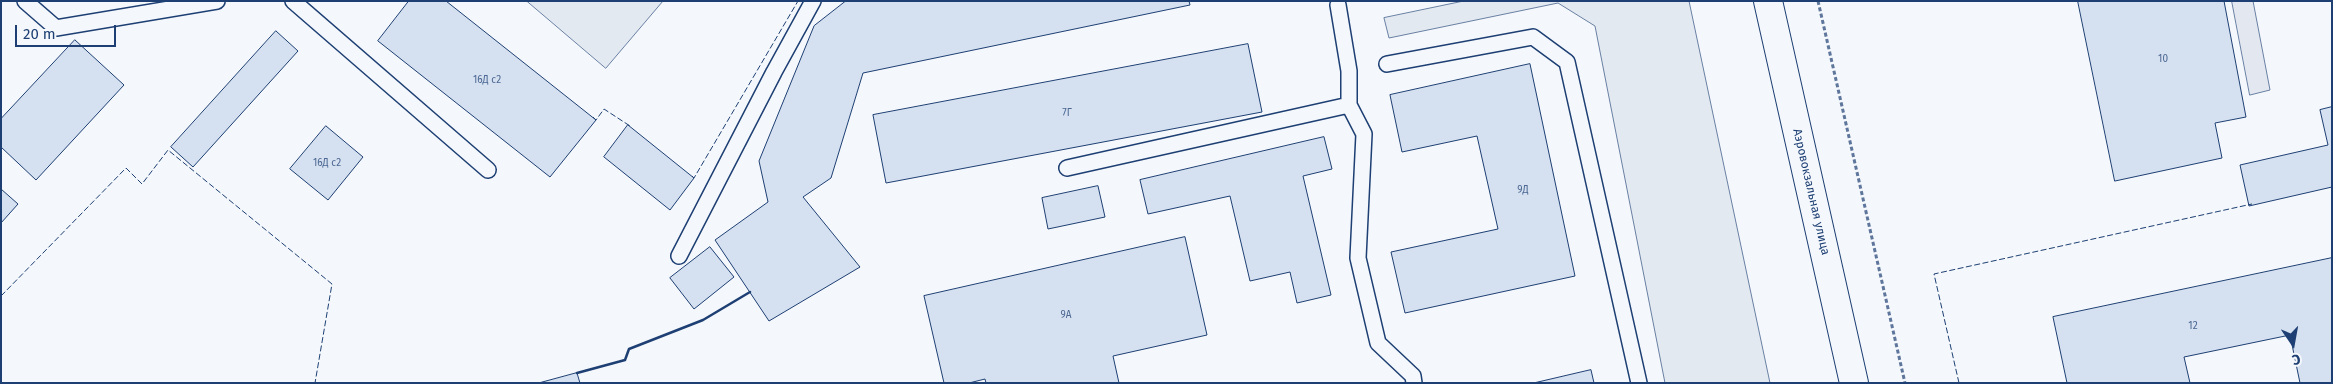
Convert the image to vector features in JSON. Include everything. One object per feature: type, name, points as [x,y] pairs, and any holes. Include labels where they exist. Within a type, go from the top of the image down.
[{"type":"street","name":"Аэровокзальная улица","points":[[1768,1],[1854,383]]},
{"type":"lane","points":[[25,1],[56,28],[217,1]]},
{"type":"lane","points":[[293,1],[488,170]]},
{"type":"lane","points":[[679,256],[813,1]]},
{"type":"lane","points":[[1338,5],[1350,71],[1349,105],[1364,134],[1358,258],[1378,343],[1412,376],[1414,383]]},
{"type":"lane","points":[[1387,64],[1533,37],[1567,62],[1639,383]]},
{"type":"lane","points":[[1066,168],[1349,105]]},
{"type":"path","points":[[1818,1],[1905,383]]},
{"type":"shaded area","points":[[527,1],[663,1],[606,68]]},
{"type":"shaded area","points":[[1464,1],[1689,1],[1770,383],[1665,383],[1595,26],[1558,3],[1389,38],[1384,18]]},
{"type":"shaded area","points":[[2232,1],[2253,1],[2270,90],[2250,95]]},
{"type":"building","points":[[409,1],[446,1],[596,120],[550,177],[378,41]]},
{"type":"building","points":[[846,1],[1189,1],[1190,5],[863,73],[831,178],[803,197],[860,267],[769,321],[715,240],[768,202],[759,161],[814,26]]},
{"type":"building","points":[[2078,1],[2224,1],[2246,117],[2215,123],[2222,158],[2115,181]]},
{"type":"building","points":[[276,31],[298,51],[193,167],[171,147]]},
{"type":"building","points":[[75,40],[124,85],[36,180],[1,147],[1,119]]},
{"type":"building","points":[[1248,44],[1262,112],[886,183],[873,115]]},
{"type":"building","points":[[1530,64],[1575,276],[1405,313],[1391,252],[1498,229],[1477,136],[1402,152],[1390,95]]},
{"type":"building","points":[[2332,107],[2332,187],[2249,206],[2240,165],[2328,145],[2320,110]]},
{"type":"building","points":[[628,125],[694,178],[670,210],[604,157]]},
{"type":"building","points":[[326,126],[363,157],[328,200],[290,169]]},
{"type":"building","points":[[1324,137],[1332,169],[1303,176],[1331,295],[1297,303],[1290,272],[1250,281],[1230,196],[1148,214],[1140,180]]},
{"type":"building","points":[[1098,186],[1105,217],[1048,229],[1042,198]]},
{"type":"building","points":[[1,189],[18,204],[1,223]]},
{"type":"building","points":[[1185,237],[1207,335],[1113,356],[1119,383],[986,383],[985,379],[969,383],[944,383],[924,296]]},
{"type":"building","points":[[710,247],[734,277],[694,309],[670,278]]},
{"type":"building","points":[[2332,258],[2332,383],[2300,383],[2290,335],[2184,357],[2190,383],[2067,383],[2053,317]]},
{"type":"building","points":[[1591,370],[1594,383],[1534,383]]},
{"type":"building","points":[[577,373],[580,383],[539,383]]},
{"type":"fence","points":[[692,176],[694,178],[798,1]]},
{"type":"fence","points":[[593,117],[596,120],[604,109],[630,126]]},
{"type":"fence","points":[[1,296],[126,168],[142,184],[168,150],[332,284],[315,383]]},
{"type":"fence","points":[[1959,383],[1934,274],[2252,204]]},
{"type":"wall","points":[[577,373],[625,360],[629,349],[703,320],[750,292]]}]
